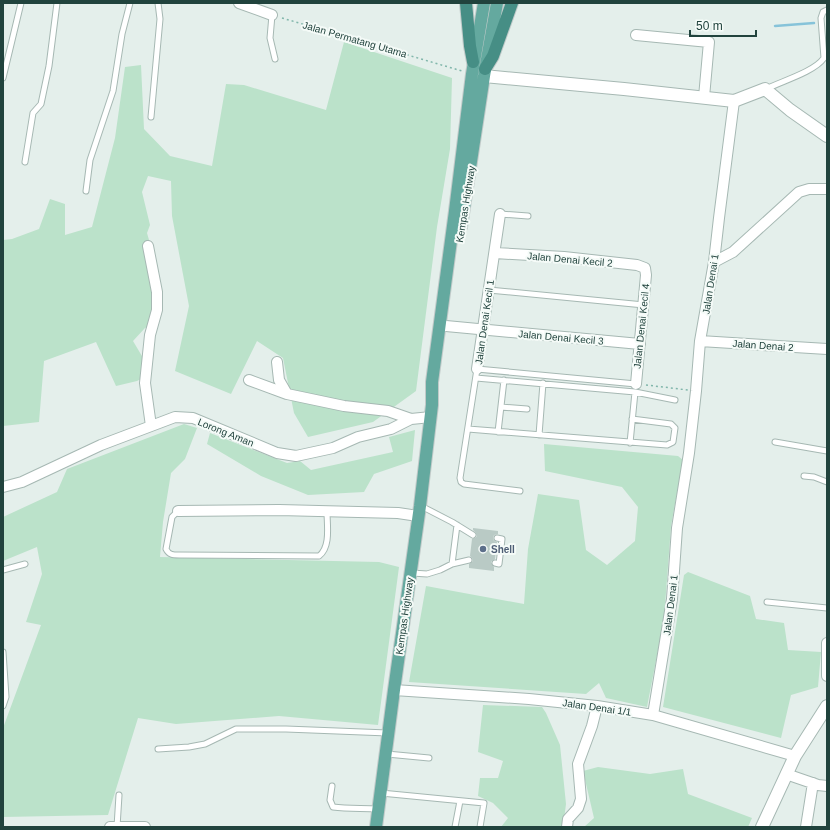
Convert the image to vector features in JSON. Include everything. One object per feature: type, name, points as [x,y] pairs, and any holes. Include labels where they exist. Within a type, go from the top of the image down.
[{"type":"highway","points":[[466,3],[470,46],[474,62]]},
{"type":"highway","points":[[480,73],[493,56],[512,3]]},
{"type":"main road","name":"Kempas Highway","points":[[432,405],[439,383],[480,73],[474,62],[484,3]]},
{"type":"main road","name":"Kempas Highway","points":[[376,827],[419,511],[431,417],[432,382],[454,217],[480,73],[497,3]]},
{"type":"street","points":[[239,3],[272,15]]},
{"type":"street","points":[[636,35],[708,42],[704,97]]},
{"type":"street","points":[[480,73],[734,101],[765,89],[790,110],[827,136]]},
{"type":"street","name":"Jalan Denai 1","points":[[653,716],[672,599],[677,528],[688,459],[700,341],[714,262],[718,218],[734,101]]},
{"type":"street","points":[[714,262],[733,252],[799,192],[809,189],[827,189]]},
{"type":"street","name":"Jalan Denai Kecil 1","points":[[477,374],[500,214]]},
{"type":"street","points":[[148,246],[157,292],[157,310],[150,335],[145,384],[150,426]]},
{"type":"street","name":"Jalan Denai Kecil 2","points":[[494,253],[564,257],[637,265],[645,268]]},
{"type":"street","name":"Jalan Denai Kecil 4","points":[[635,388],[644,305],[645,268]]},
{"type":"street","name":"Jalan Denai Kecil 3","points":[[446,326],[640,344]]},
{"type":"street","name":"Jalan Denai 2","points":[[700,341],[827,350]]},
{"type":"street","points":[[277,362],[279,380],[287,394]]},
{"type":"street","points":[[249,380],[287,394],[344,406],[388,412],[411,419]]},
{"type":"street","name":"Lorong Aman","points":[[3,487],[22,482],[101,445],[172,418],[190,417],[277,453],[296,456],[333,448],[358,438],[391,429],[411,419],[431,417]]},
{"type":"street","points":[[178,511],[279,510],[398,513],[419,511]]},
{"type":"street","points":[[827,645],[827,676]]},
{"type":"street","name":"Jalan Denai 1/1","points":[[394,690],[529,699],[597,706],[653,716],[795,756]]},
{"type":"street","points":[[567,827],[568,819],[578,808],[581,799],[578,764],[592,726],[597,706]]},
{"type":"street","points":[[762,827],[795,756],[827,706]]},
{"type":"street","points":[[786,774],[824,787],[827,786]]},
{"type":"street","points":[[806,827],[813,783]]},
{"type":"street","points":[[110,827],[145,827]]},
{"type":"lane","points":[[3,78],[22,3]]},
{"type":"lane","points":[[24,162],[33,113],[41,104],[49,66],[58,3]]},
{"type":"lane","points":[[86,191],[90,160],[113,91],[122,34],[130,3]]},
{"type":"lane","points":[[151,117],[160,19],[158,3]]},
{"type":"lane","points":[[765,89],[811,69],[825,58],[821,18],[823,12],[827,10]]},
{"type":"lane","points":[[272,15],[270,38],[275,59]]},
{"type":"lane","points":[[500,214],[528,216]]},
{"type":"lane","points":[[489,290],[644,305]]},
{"type":"lane","points":[[477,374],[504,380],[543,384],[635,388]]},
{"type":"lane","points":[[477,374],[635,388],[674,400]]},
{"type":"lane","name":"Jalan Denai Kecil 1","points":[[477,374],[460,478],[461,482],[464,484],[520,491]]},
{"type":"lane","points":[[498,432],[504,380]]},
{"type":"lane","points":[[539,435],[543,384]]},
{"type":"lane","points":[[630,443],[635,388]]},
{"type":"lane","points":[[501,407],[528,409]]},
{"type":"lane","points":[[468,429],[630,443],[669,445],[673,442],[674,428],[671,424],[632,419]]},
{"type":"lane","points":[[775,442],[827,451]]},
{"type":"lane","points":[[804,476],[814,477],[827,482]]},
{"type":"lane","points":[[178,511],[172,516],[166,549],[168,553],[172,555],[187,556],[320,556],[325,550],[326,544],[327,512]]},
{"type":"lane","points":[[419,511],[456,525],[472,535]]},
{"type":"lane","points":[[452,564],[456,525]]},
{"type":"lane","points":[[494,563],[499,564],[502,539],[498,538]]},
{"type":"lane","points":[[411,573],[427,574],[452,564],[470,560]]},
{"type":"lane","points":[[3,570],[25,564]]},
{"type":"lane","points":[[767,602],[827,608]]},
{"type":"lane","points":[[3,652],[6,697],[3,706]]},
{"type":"lane","points":[[158,749],[189,748],[205,744],[212,742],[236,729],[294,729],[388,733]]},
{"type":"lane","points":[[386,754],[428,758]]},
{"type":"lane","points":[[332,786],[330,800],[333,807],[346,809],[379,809]]},
{"type":"lane","points":[[380,793],[484,803],[480,827]]},
{"type":"lane","points":[[117,827],[120,795]]},
{"type":"lane","points":[[455,827],[460,800]]},
{"type":"path","name":"Jalan Permatang Utama","points":[[272,15],[480,73]]},
{"type":"path","points":[[635,388],[696,391]]},
{"type":"green space","points":[[344,42],[452,78],[450,149],[437,227],[416,391],[373,422],[308,437],[294,413],[283,358],[257,341],[231,394],[175,371],[189,306],[172,216],[171,181],[148,176],[142,192],[150,225],[147,233],[153,254],[156,324],[145,328],[133,341],[152,373],[137,381],[116,386],[96,342],[44,361],[39,422],[3,426],[3,240],[12,239],[39,229],[50,199],[65,204],[65,235],[92,227],[115,138],[125,67],[141,65],[144,129],[170,156],[212,166],[226,84],[244,85],[326,110]]},
{"type":"green space","points":[[184,424],[197,428],[185,459],[171,473],[163,522],[160,557],[379,562],[399,567],[378,725],[279,716],[176,724],[138,718],[108,815],[3,817],[3,728],[41,625],[26,622],[42,574],[37,547],[3,561],[3,517],[57,492],[67,469]]},
{"type":"green space","points":[[415,430],[412,461],[374,474],[364,492],[308,495],[261,476],[207,444],[210,433],[287,463],[300,461],[311,470],[393,452],[389,437]]},
{"type":"green space","points":[[544,444],[678,456],[683,460],[671,526],[664,619],[647,707],[606,698],[599,683],[586,694],[409,682],[426,586],[524,604],[528,549],[538,494],[579,500],[586,550],[607,565],[635,541],[638,507],[622,487],[545,471]]},
{"type":"green space","points":[[688,572],[750,596],[756,619],[784,623],[788,650],[821,652],[818,687],[791,695],[781,738],[663,707],[684,575]]},
{"type":"green space","points":[[483,705],[542,707],[546,713],[560,745],[566,804],[563,827],[501,827],[508,818],[493,803],[478,796],[480,778],[498,778],[503,761],[478,752]]},
{"type":"green space","points":[[598,767],[650,774],[683,769],[688,794],[752,818],[748,827],[584,827],[594,818],[583,771]]},
{"type":"building","name":"Shell","points":[[473,528],[498,531],[498,534],[494,535],[493,538],[494,541],[497,542],[495,559],[491,562],[494,567],[494,571],[469,568],[469,564],[473,561],[470,556],[472,539],[477,536]]},
{"type":"waterway","points":[[775,26],[814,23]]},
{"type":"place","name":"Shell","points":[[483,549]]}]
